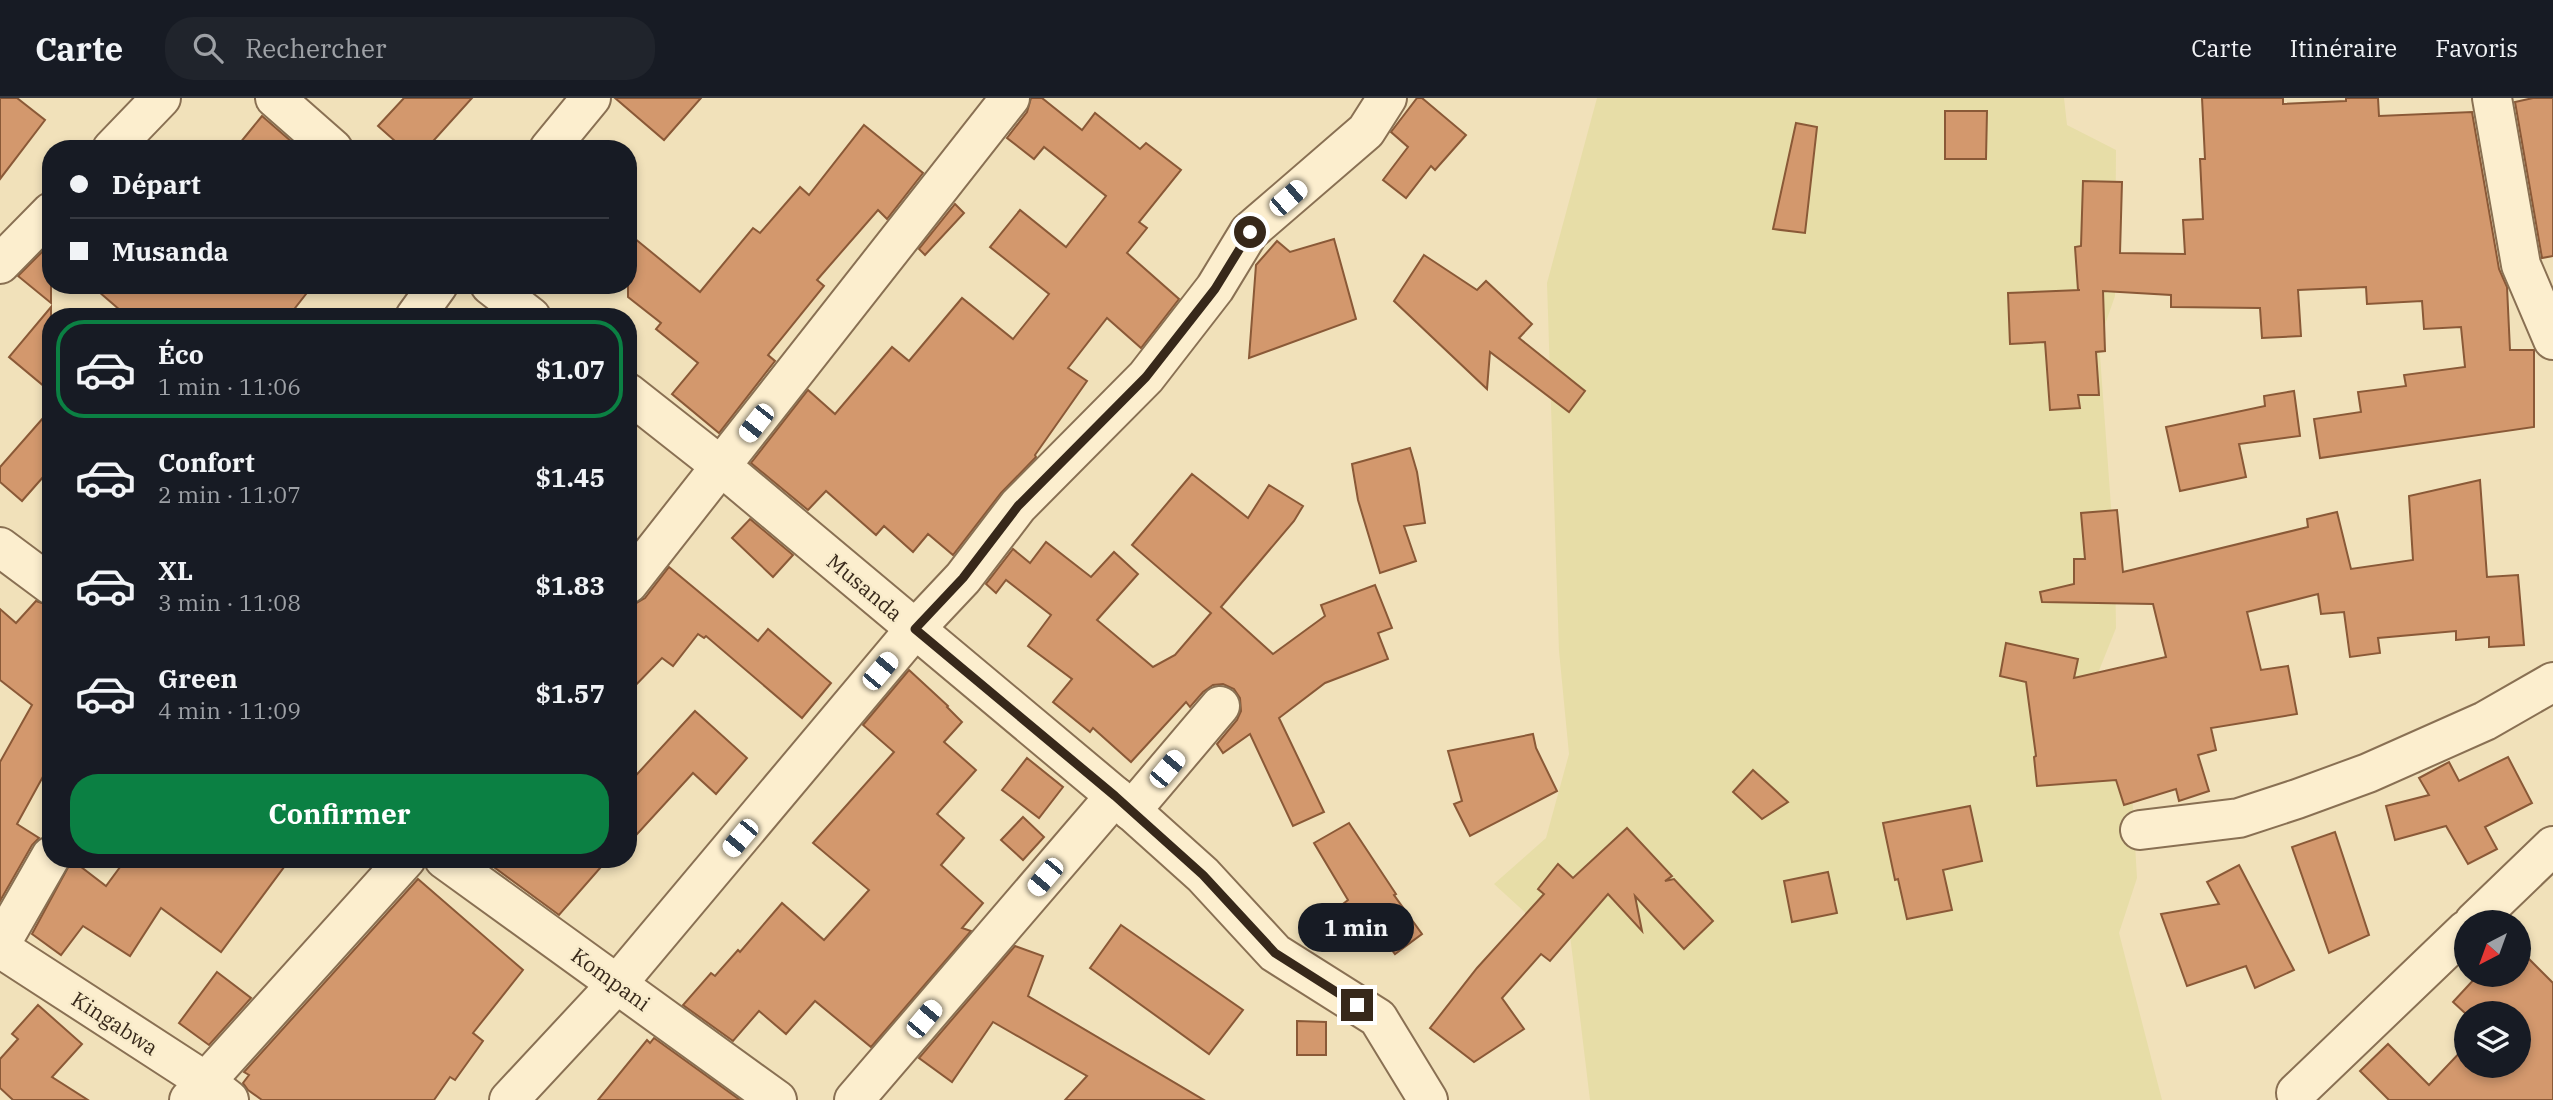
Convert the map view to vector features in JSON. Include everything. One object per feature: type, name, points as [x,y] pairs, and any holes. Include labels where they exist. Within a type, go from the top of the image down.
[{"type":"street","points":[[121,140],[161,98]]},
{"type":"street","points":[[275,98],[323,140]]},
{"type":"street","points":[[556,140],[591,98]]},
{"type":"street","points":[[637,573],[1010,98]]},
{"type":"street","points":[[509,1100],[617,984],[915,629],[963,578],[1018,506],[1146,377],[1215,289],[1250,232],[1366,131],[1387,98]]},
{"type":"street","points":[[2492,98],[2521,265],[2553,340]]},
{"type":"street","points":[[0,264],[42,221]]},
{"type":"street","points":[[502,294],[520,308]]},
{"type":"street","name":"Musanda","points":[[637,400],[722,467],[1123,803],[1203,875],[1275,953],[1378,1018],[1428,1100]]},
{"type":"street","points":[[0,547],[42,579]]},
{"type":"street","points":[[2140,830],[2239,818],[2297,799],[2368,773],[2485,721],[2553,682]]},
{"type":"street","points":[[854,1100],[1123,803],[1220,706]]},
{"type":"street","points":[[2486,910],[2553,846]]},
{"type":"street","points":[[0,946],[44,868]]},
{"type":"street","points":[[207,1094],[398,868]]},
{"type":"street","name":"Kompani","points":[[456,868],[777,1100]]},
{"type":"street","points":[[2297,1093],[2454,942]]},
{"type":"street","name":"Kingabwa","points":[[0,946],[207,1094]]},
{"type":"shaded area","points":[[1597,98],[2064,98],[2067,125],[2116,150],[2115,296],[2099,342],[2115,561],[2116,628],[2094,683],[2129,742],[2137,878],[2119,933],[2162,1100],[1590,1100],[1570,935],[1528,915],[1494,884],[1546,838],[1569,754],[1559,651],[1547,283]]},
{"type":"building","points":[[0,98],[17,98],[45,120],[0,179]]},
{"type":"building","points":[[404,98],[472,98],[434,140],[394,140],[378,126]]},
{"type":"building","points":[[615,98],[701,98],[664,140]]},
{"type":"building","points":[[1031,98],[1042,98],[1082,130],[1095,113],[1140,149],[1146,143],[1181,170],[1139,222],[1147,228],[1127,253],[1179,299],[1141,348],[1107,318],[1068,368],[1087,381],[1036,457],[1001,493],[953,555],[928,534],[913,552],[884,526],[876,535],[826,491],[808,510],[751,463],[808,390],[835,414],[892,347],[909,361],[962,298],[1013,339],[1049,294],[990,247],[1020,210],[1066,247],[1106,196],[1044,147],[1034,159],[1007,138],[1027,112]]},
{"type":"building","points":[[1417,98],[1422,98],[1466,135],[1435,170],[1431,166],[1406,198],[1383,180],[1408,147],[1391,132]]},
{"type":"building","points":[[2202,98],[2283,98],[2283,104],[2378,98],[2379,116],[2472,112],[2499,269],[2507,287],[2510,350],[2534,350],[2534,427],[2320,458],[2314,419],[2361,412],[2358,392],[2406,386],[2404,375],[2465,367],[2461,327],[2424,329],[2422,301],[2367,304],[2366,287],[2298,290],[2301,336],[2262,338],[2260,308],[2171,307],[2171,295],[2103,291],[2105,351],[2096,352],[2099,395],[2078,395],[2080,408],[2050,410],[2045,342],[2010,344],[2008,293],[2080,290],[2075,247],[2081,246],[2083,181],[2122,182],[2120,253],[2185,254],[2183,220],[2203,219],[2200,159],[2205,159]]},
{"type":"building","points":[[2553,98],[2553,256],[2542,258],[2515,102]]},
{"type":"building","points":[[1945,111],[1987,111],[1986,159],[1945,159]]},
{"type":"building","points":[[262,116],[290,140],[242,140]]},
{"type":"building","points":[[1796,123],[1817,127],[1805,233],[1773,229]]},
{"type":"building","points":[[864,125],[923,173],[887,219],[878,210],[817,280],[824,286],[768,355],[775,361],[719,433],[672,394],[698,363],[656,329],[661,323],[628,297],[628,294],[637,294],[637,240],[700,292],[753,228],[760,233],[800,187],[809,195]]},
{"type":"building","points":[[955,204],[964,213],[925,255],[919,249]]},
{"type":"building","points":[[1334,239],[1356,319],[1249,358],[1256,265],[1277,241],[1290,252]]},
{"type":"building","points":[[42,252],[42,294],[51,294],[51,303],[18,276]]},
{"type":"building","points":[[1424,255],[1477,290],[1486,281],[1532,324],[1519,338],[1585,391],[1569,412],[1490,352],[1487,389],[1394,301]]},
{"type":"building","points":[[101,294],[306,294],[295,308],[118,308]]},
{"type":"building","points":[[42,318],[42,384],[9,357]]},
{"type":"building","points":[[2294,391],[2300,436],[2239,444],[2246,477],[2180,491],[2166,427],[2265,406],[2264,396]]},
{"type":"building","points":[[42,419],[42,478],[22,501],[0,482],[0,467]]},
{"type":"building","points":[[1410,448],[1417,472],[1425,523],[1404,526],[1416,561],[1380,573],[1358,500],[1352,464]]},
{"type":"building","points":[[1192,474],[1248,518],[1269,485],[1303,506],[1294,521],[1221,607],[1273,654],[1325,616],[1321,605],[1375,585],[1392,628],[1378,633],[1388,659],[1325,683],[1279,718],[1324,812],[1293,826],[1250,734],[1223,753],[1217,744],[1241,711],[1240,698],[1234,689],[1223,684],[1213,685],[1190,707],[1186,702],[1131,762],[1093,728],[1090,732],[1053,702],[1072,679],[1028,646],[1051,615],[1006,580],[996,593],[986,584],[1013,549],[1030,563],[1046,542],[1091,577],[1114,552],[1138,574],[1097,620],[1153,667],[1175,655],[1211,613],[1132,545]]},
{"type":"building","points":[[2480,480],[2487,577],[2518,575],[2524,645],[2489,647],[2489,637],[2456,640],[2456,631],[2378,638],[2380,653],[2350,657],[2344,612],[2321,614],[2318,594],[2247,612],[2261,670],[2288,666],[2297,714],[2211,728],[2216,750],[2198,755],[2209,791],[2179,801],[2176,789],[2124,805],[2116,780],[2037,786],[2036,756],[2026,682],[2000,676],[2006,643],[2078,659],[2074,678],[2166,657],[2153,604],[2042,602],[2040,592],[2074,584],[2074,559],[2085,559],[2081,513],[2117,510],[2123,572],[2308,527],[2307,519],[2337,512],[2351,569],[2413,560],[2409,496]]},
{"type":"building","points":[[750,519],[793,555],[773,577],[732,538]]},
{"type":"building","points":[[669,567],[758,641],[768,629],[831,683],[802,718],[706,636],[704,638],[698,634],[673,666],[662,658],[637,684],[637,603],[645,598]]},
{"type":"building","points":[[36,601],[42,603],[42,778],[17,824],[39,838],[32,845],[0,901],[0,762],[32,705],[0,680],[0,609],[16,623]]},
{"type":"building","points":[[909,670],[962,722],[944,742],[976,770],[937,814],[964,838],[941,865],[983,903],[962,928],[971,931],[871,1047],[815,1001],[786,1034],[759,1011],[733,1041],[683,1005],[711,973],[715,976],[738,950],[740,952],[782,903],[824,940],[869,890],[813,843],[894,752],[863,725]]},
{"type":"building","points":[[695,711],[747,758],[716,794],[693,773],[637,834],[637,774]]},
{"type":"building","points":[[1533,734],[1536,748],[1557,791],[1470,836],[1454,804],[1462,801],[1448,751]]},
{"type":"building","points":[[2508,757],[2532,803],[2485,827],[2497,849],[2468,864],[2446,826],[2395,840],[2386,806],[2429,795],[2419,778],[2449,762],[2459,781]]},
{"type":"building","points":[[1027,758],[1063,787],[1039,818],[1002,790]]},
{"type":"building","points":[[1753,770],[1788,802],[1762,819],[1733,792]]},
{"type":"building","points":[[1970,806],[1982,861],[1943,870],[1952,910],[1907,919],[1898,879],[1895,880],[1883,823]]},
{"type":"building","points":[[1023,817],[1044,837],[1023,860],[1001,840]]},
{"type":"building","points":[[1349,823],[1422,934],[1395,954],[1378,932],[1356,948],[1330,914],[1348,900],[1314,843]]},
{"type":"building","points":[[1627,828],[1672,876],[1665,881],[1674,879],[1713,921],[1684,949],[1635,896],[1642,931],[1608,894],[1550,961],[1541,954],[1502,998],[1524,1029],[1474,1062],[1430,1028],[1477,968],[1544,894],[1538,889],[1558,864],[1573,878]]},
{"type":"building","points":[[2335,832],[2369,935],[2329,953],[2292,847]]},
{"type":"building","points":[[2239,865],[2294,970],[2255,988],[2246,966],[2187,986],[2161,914],[2219,904],[2207,882]]},
{"type":"building","points":[[68,868],[82,868],[106,886],[119,868],[283,868],[221,952],[161,908],[130,956],[83,926],[61,955],[32,934]]},
{"type":"building","points":[[495,868],[600,868],[559,915]]},
{"type":"building","points":[[1828,872],[1837,913],[1792,922],[1784,881]]},
{"type":"building","points":[[418,879],[523,970],[473,1033],[483,1041],[455,1080],[450,1077],[434,1100],[262,1100],[248,1090],[243,1083],[249,1075],[244,1072]]},
{"type":"building","points":[[1121,925],[1243,1010],[1209,1054],[1090,968]]},
{"type":"building","points":[[1015,946],[1043,956],[1028,996],[1204,1100],[1065,1100],[1087,1076],[993,1022],[952,1082],[919,1058]]},
{"type":"building","points":[[2531,961],[2553,983],[2553,1100],[2389,1100],[2360,1071],[2388,1044],[2429,1085],[2454,1059],[2454,1078],[2531,1078],[2531,1001],[2453,1002],[2467,987],[2531,987]]},
{"type":"building","points":[[217,972],[251,998],[209,1045],[179,1023]]},
{"type":"building","points":[[38,1005],[82,1044],[52,1077],[88,1100],[13,1100],[0,1088],[0,1059],[18,1039],[12,1034]]},
{"type":"building","points":[[1297,1021],[1326,1022],[1326,1055],[1297,1055]]},
{"type":"building","points":[[654,1038],[740,1100],[598,1100],[647,1040],[650,1043]]},
{"type":"route","points":[[1250,232],[1215,289],[1146,377],[1018,506],[963,578],[915,629],[1115,796],[1203,875],[1275,953],[1357,1005]]}]
